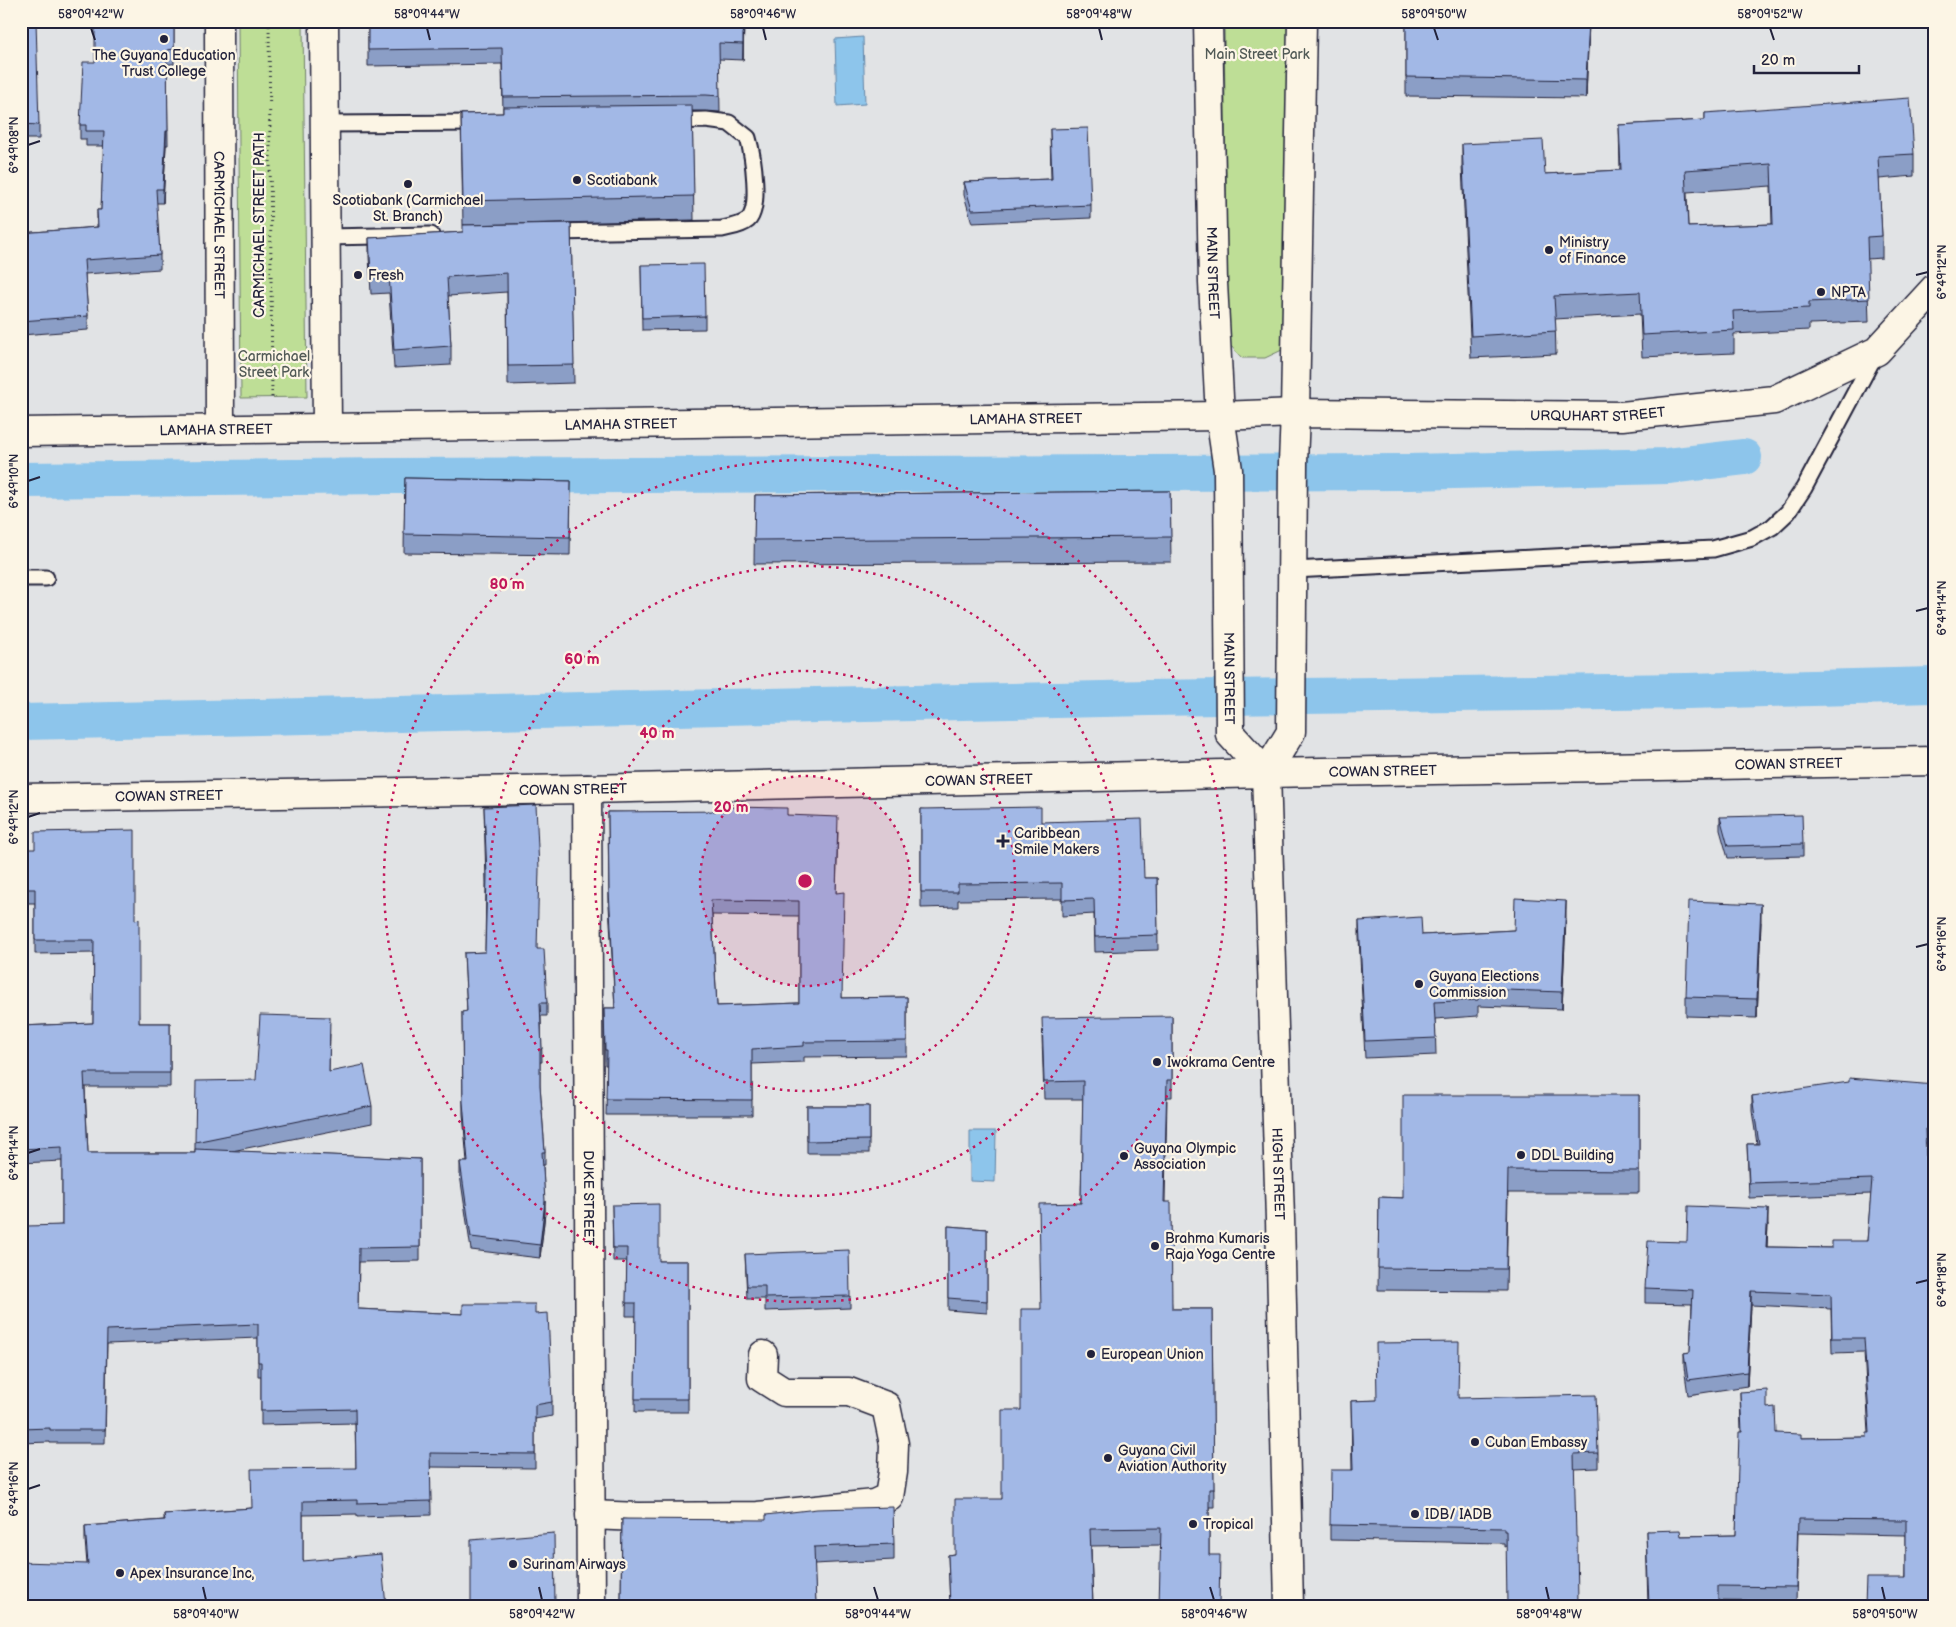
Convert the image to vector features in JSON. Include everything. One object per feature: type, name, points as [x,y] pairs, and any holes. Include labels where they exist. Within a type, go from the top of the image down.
[{"type":"street","name":"CARMICHAEL STREET","points":[[219,21],[220,429]]},
{"type":"street","points":[[324,21],[327,427]]},
{"type":"street","name":"MAIN STREET","points":[[1208,21],[1213,283],[1220,416],[1228,470],[1230,734],[1266,773]]},
{"type":"street","points":[[1266,773],[1291,732],[1293,463],[1302,21]]},
{"type":"street","name":"URQUHART STREET","points":[[1220,416],[1295,413],[1622,416],[1774,400],[1877,351],[1935,288]]},
{"type":"street","name":"LAMAHA STREET","points":[[21,432],[1220,416]]},
{"type":"street","name":"COWAN STREET","points":[[21,798],[587,789],[1266,773],[1935,761]]},
{"type":"street","name":"HIGH STREET","points":[[1266,773],[1280,1219],[1289,1606]]},
{"type":"street","name":"DUKE STREET","points":[[587,789],[590,1606]]},
{"type":"street","points":[[590,1515],[639,1517],[758,1516],[874,1504],[890,1497],[894,1444],[886,1406],[849,1392],[784,1392],[762,1378],[763,1355]]},
{"type":"lane","points":[[534,233],[722,229],[742,224],[749,219],[753,212],[756,181],[748,138],[729,123],[706,120],[657,121]]},
{"type":"lane","points":[[325,124],[493,123]]},
{"type":"lane","points":[[326,237],[444,234]]},
{"type":"lane","points":[[1293,570],[1713,549],[1752,538],[1772,527],[1788,512],[1804,488],[1877,351]]},
{"type":"lane","points":[[21,578],[46,578]]},
{"type":"path","name":"CARMICHAEL STREET PATH","points":[[269,21],[272,428]]},
{"type":"green space","name":"Carmichael Street Park","points":[[238,21],[303,21],[307,397],[241,398]]},
{"type":"green space","name":"Main Street Park","points":[[1224,21],[1289,21],[1288,334],[1282,350],[1265,358],[1242,358],[1228,343]]},
{"type":"water","points":[[863,37],[865,104],[837,106],[835,39]]},
{"type":"water","points":[[970,1131],[996,1131],[995,1182],[970,1181]]},
{"type":"building","points":[[21,21],[36,21],[39,125],[21,124]]},
{"type":"building","points":[[95,21],[174,21],[174,49],[167,50],[168,131],[166,131],[163,189],[156,189],[160,255],[84,260],[88,316],[21,321],[21,233],[98,227],[97,210],[101,210],[104,131],[86,131],[86,125],[80,125],[83,62],[95,62]]},
{"type":"building","points":[[368,21],[743,21],[743,44],[719,43],[720,96],[503,97],[502,48],[368,50]]},
{"type":"building","points":[[1406,21],[1589,21],[1586,80],[1406,77]]},
{"type":"building","points":[[1910,98],[1914,154],[1878,156],[1882,236],[1867,237],[1869,299],[1809,302],[1809,308],[1733,311],[1734,330],[1642,335],[1640,292],[1554,296],[1556,331],[1471,336],[1462,144],[1543,140],[1545,174],[1621,170],[1619,125],[1705,120],[1705,113]],"holes":[[[1771,164],[1773,224],[1688,227],[1685,170]]]},
{"type":"building","name":"Scotiabank","points":[[692,105],[694,196],[463,201],[461,114],[503,113],[503,107]]},
{"type":"building","points":[[1088,128],[1091,205],[972,210],[964,182],[1052,179],[1050,129]]},
{"type":"building","points":[[571,223],[574,365],[508,366],[507,273],[447,277],[451,346],[394,350],[389,274],[371,275],[369,238],[463,232],[463,225]]},
{"type":"building","points":[[704,264],[705,316],[642,318],[641,265]]},
{"type":"building","points":[[405,478],[571,481],[570,537],[404,534]]},
{"type":"building","points":[[1170,491],[1171,537],[754,540],[755,495]]},
{"type":"building","points":[[536,805],[539,869],[537,949],[544,949],[547,1003],[540,1003],[542,1049],[540,1049],[540,1085],[545,1152],[542,1152],[545,1201],[540,1245],[471,1237],[460,1162],[468,1162],[463,1102],[462,1012],[467,1011],[464,953],[485,952],[487,875],[484,807]]},
{"type":"building","points":[[729,807],[787,808],[787,815],[838,817],[836,893],[844,892],[842,998],[907,997],[907,1041],[804,1042],[804,1046],[752,1049],[752,1100],[606,1099],[607,1050],[605,1050],[604,1008],[615,1008],[609,890],[608,812],[729,811]],"holes":[[[711,900],[799,901],[799,1003],[717,1006]]]},
{"type":"building","points":[[1041,807],[1041,822],[1142,819],[1144,878],[1157,878],[1158,935],[1095,937],[1094,899],[1062,900],[1062,883],[958,884],[958,892],[921,892],[921,809]]},
{"type":"building","points":[[1802,815],[1803,844],[1728,846],[1720,817]]},
{"type":"building","points":[[135,830],[135,920],[139,919],[139,1023],[170,1023],[170,1073],[84,1073],[88,1153],[195,1153],[195,1149],[420,1159],[420,1247],[359,1248],[358,1309],[463,1314],[463,1304],[535,1304],[535,1314],[548,1313],[552,1402],[535,1405],[535,1454],[430,1453],[431,1501],[357,1503],[357,1500],[303,1501],[303,1561],[381,1554],[386,1606],[21,1606],[21,1562],[88,1564],[85,1526],[165,1520],[164,1514],[252,1508],[251,1469],[356,1468],[355,1409],[261,1411],[261,1362],[258,1362],[258,1324],[107,1330],[105,1430],[21,1429],[21,1229],[27,1229],[27,1226],[62,1225],[62,1147],[21,1149],[21,1026],[93,1023],[94,940],[35,940],[35,889],[21,889],[21,849],[35,849],[35,832]]},
{"type":"building","points":[[1515,898],[1566,901],[1562,992],[1478,989],[1478,1000],[1434,1002],[1436,1038],[1365,1041],[1359,921],[1421,917],[1422,935],[1514,930]]},
{"type":"building","points":[[1689,901],[1761,904],[1757,999],[1686,997]]},
{"type":"building","points":[[260,1015],[330,1017],[329,1072],[364,1065],[372,1106],[195,1142],[196,1081],[256,1080]]},
{"type":"building","points":[[1172,1016],[1172,1080],[1167,1080],[1164,1202],[1171,1202],[1172,1309],[1212,1309],[1214,1489],[1209,1489],[1209,1555],[1220,1555],[1219,1606],[1159,1606],[1161,1528],[1090,1529],[1093,1606],[950,1606],[948,1555],[955,1554],[955,1499],[1002,1499],[1002,1410],[1021,1410],[1021,1309],[1041,1309],[1039,1204],[1081,1203],[1083,1081],[1044,1082],[1042,1018]]},
{"type":"building","points":[[1849,1078],[1935,1085],[1935,1129],[1925,1129],[1927,1190],[1935,1191],[1935,1606],[1865,1606],[1866,1578],[1906,1578],[1906,1520],[1798,1519],[1796,1587],[1718,1586],[1718,1606],[1649,1606],[1646,1531],[1680,1530],[1681,1536],[1736,1535],[1739,1432],[1742,1432],[1740,1392],[1767,1390],[1767,1408],[1775,1407],[1776,1433],[1801,1434],[1801,1438],[1867,1437],[1867,1433],[1870,1433],[1864,1338],[1832,1338],[1831,1294],[1751,1291],[1747,1372],[1688,1380],[1684,1353],[1690,1352],[1693,1290],[1645,1288],[1648,1241],[1687,1242],[1688,1206],[1768,1209],[1766,1247],[1832,1248],[1832,1241],[1867,1241],[1872,1179],[1749,1183],[1747,1144],[1759,1144],[1752,1096],[1849,1082]]},
{"type":"building","points":[[1403,1095],[1639,1095],[1639,1171],[1508,1170],[1506,1269],[1378,1268],[1379,1197],[1403,1198]]},
{"type":"building","points":[[807,1106],[869,1106],[869,1140],[807,1141]]},
{"type":"building","points":[[659,1204],[659,1261],[688,1261],[688,1399],[635,1399],[636,1303],[626,1303],[627,1248],[613,1248],[612,1205]]},
{"type":"building","points":[[948,1226],[987,1229],[987,1301],[948,1298]]},
{"type":"building","points":[[849,1250],[850,1296],[765,1298],[765,1286],[747,1286],[745,1254]]},
{"type":"building","points":[[1459,1342],[1458,1398],[1596,1395],[1598,1453],[1574,1454],[1578,1606],[1507,1606],[1506,1531],[1504,1531],[1504,1528],[1330,1525],[1331,1470],[1353,1470],[1351,1401],[1377,1400],[1376,1343]]},
{"type":"building","points":[[893,1507],[894,1544],[814,1547],[816,1606],[771,1606],[771,1604],[621,1604],[622,1519],[766,1520],[766,1515],[817,1509]]},
{"type":"building","name":"Surinam Airways","points":[[554,1533],[555,1606],[471,1606],[471,1540]]},
{"type":"waterway","points":[[21,480],[390,476],[1409,472],[1668,466],[1744,457]]},
{"type":"waterway","points":[[21,722],[1149,698],[1687,691],[1935,685]]},
{"type":"place","name":"The Guyana Education Trust College","points":[[164,39]]},
{"type":"place","name":"Scotiabank","points":[[577,180]]},
{"type":"place","name":"Scotiabank (Carmichael St. Branch)","points":[[408,184]]},
{"type":"place","name":"Ministry of Finance","points":[[1549,250]]},
{"type":"place","name":"Fresh","points":[[358,275]]},
{"type":"place","name":"NPTA","points":[[1821,292]]},
{"type":"place","name":"Caribbean Smile Makers","points":[[1003,841]]},
{"type":"place","name":"Guyana Elections Commission","points":[[1419,984]]},
{"type":"place","name":"Iwokrama Centre","points":[[1157,1062]]},
{"type":"place","name":"DDL Building","points":[[1521,1155]]},
{"type":"place","name":"Guyana Olympic Association","points":[[1124,1156]]},
{"type":"place","name":"Brahma Kumaris Raja Yoga Centre","points":[[1155,1246]]},
{"type":"place","name":"European Union","points":[[1091,1354]]},
{"type":"place","name":"Cuban Embassy","points":[[1475,1442]]},
{"type":"place","name":"Guyana Civil Aviation Authority","points":[[1108,1458]]},
{"type":"place","name":"IDB/ IADB","points":[[1415,1514]]},
{"type":"place","name":"Tropical","points":[[1193,1524]]},
{"type":"place","name":"Surinam Airways","points":[[513,1564]]},
{"type":"place","name":"Apex Insurance Inc,","points":[[120,1573]]}]
